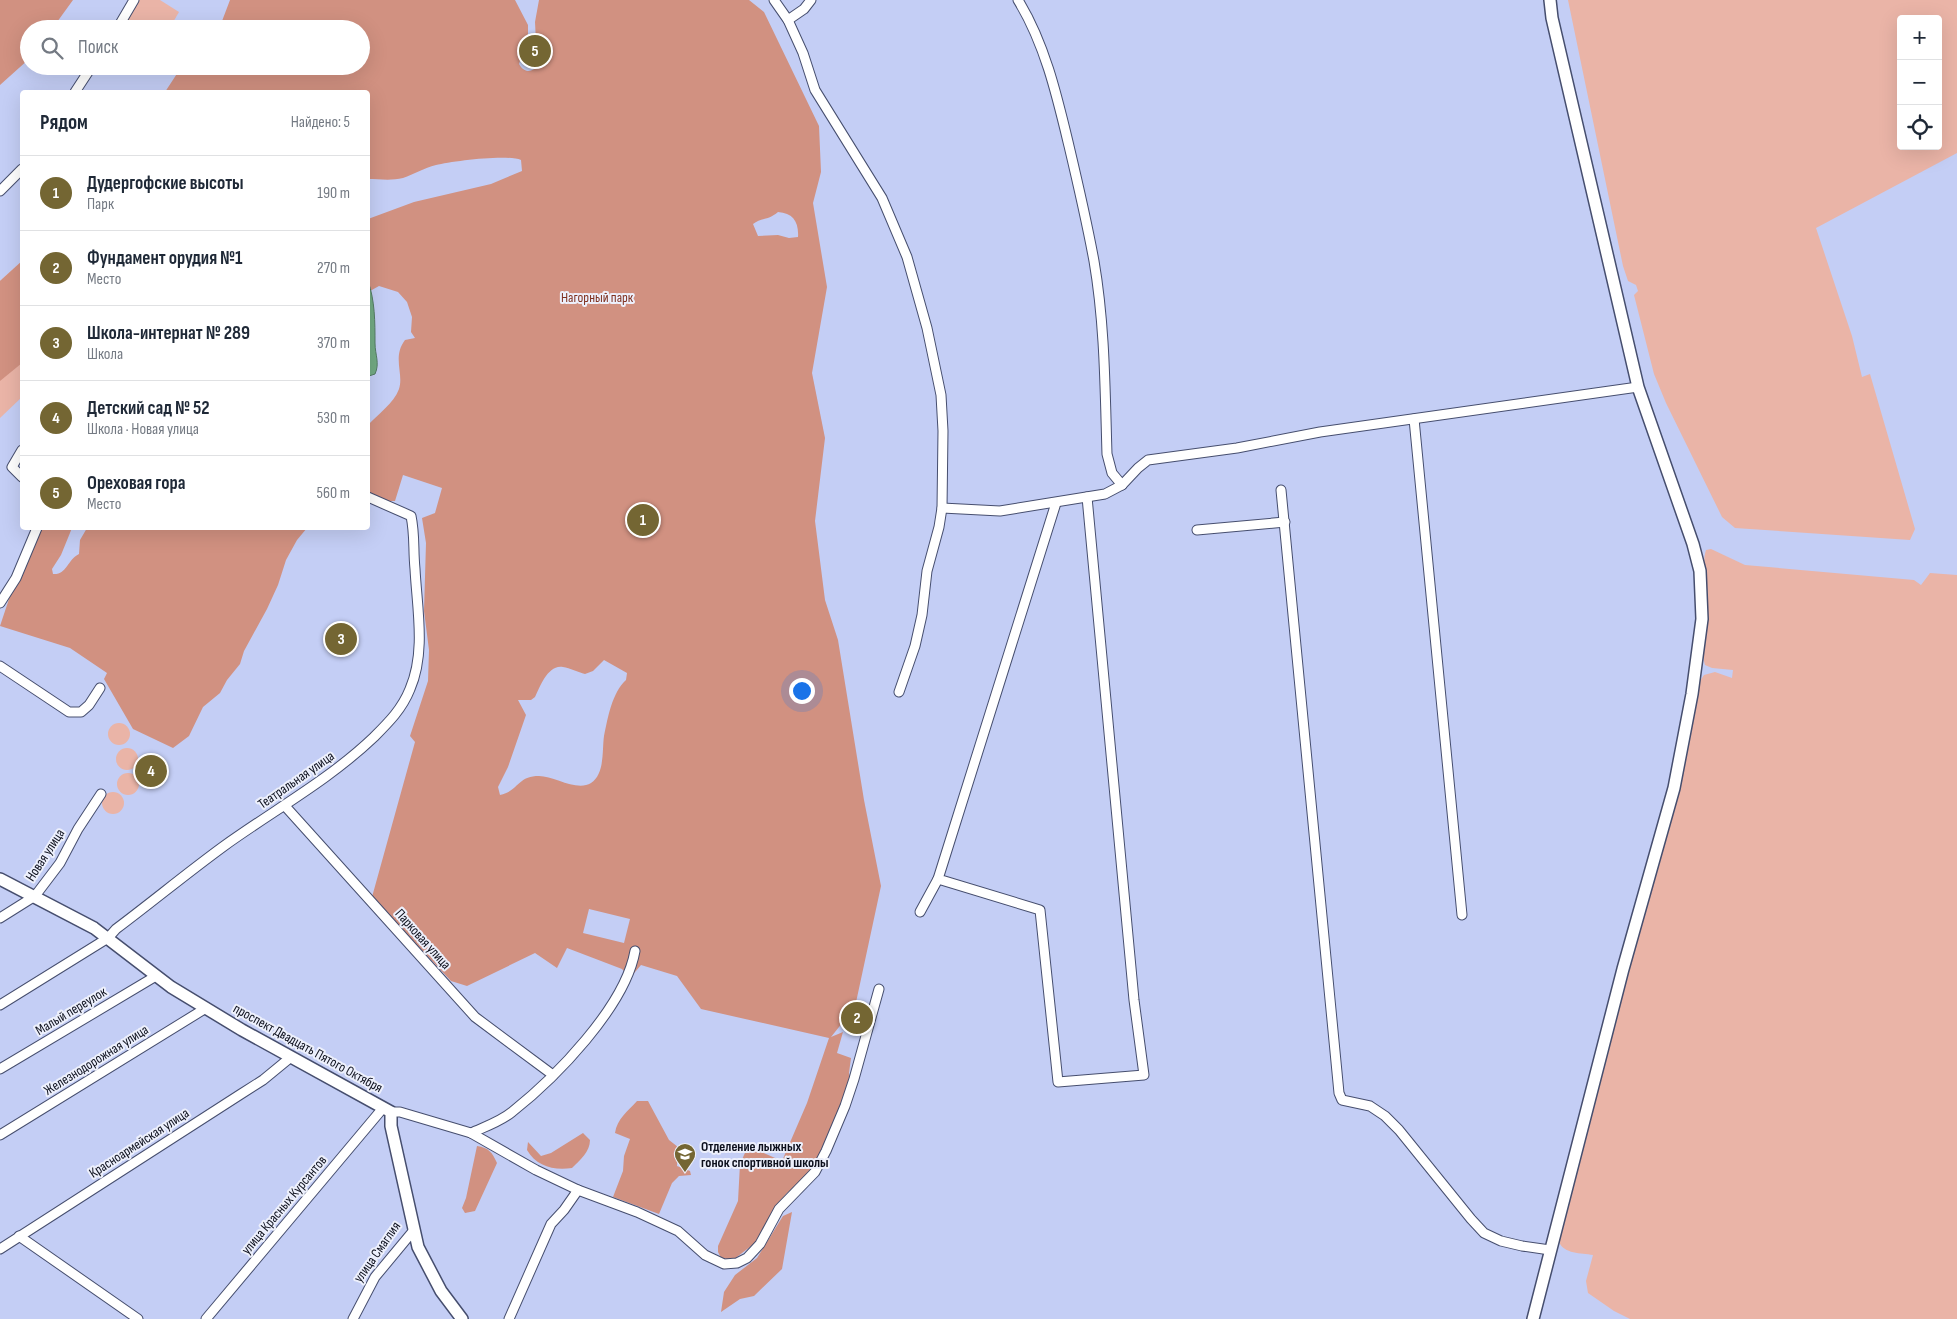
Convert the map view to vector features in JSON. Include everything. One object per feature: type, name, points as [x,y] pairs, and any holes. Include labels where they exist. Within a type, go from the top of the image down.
[{"type":"street","points":[[122,20],[134,0]]},
{"type":"street","points":[[774,0],[788,20],[803,53],[815,90],[882,198],[907,257],[927,328],[941,395],[943,431],[942,508],[937,536],[927,571],[922,615],[917,638],[899,692]]},
{"type":"street","points":[[788,20],[804,9],[811,0]]},
{"type":"street","points":[[1018,0],[1030,21],[1057,93],[1078,184],[1094,261],[1099,297],[1103,338],[1108,454],[1112,473],[1122,485]]},
{"type":"street","points":[[1532,1319],[1623,969],[1674,788],[1700,646],[1702,599],[1700,571],[1693,544],[1638,387],[1552,18],[1550,0]]},
{"type":"street","points":[[76,90],[86,75]]},
{"type":"street","points":[[0,191],[20,171]]},
{"type":"street","points":[[942,508],[1000,511],[1056,503],[1105,494],[1122,485],[1148,460],[1237,448],[1320,432],[1638,387]]},
{"type":"street","points":[[1414,419],[1462,915]]},
{"type":"street","points":[[20,453],[12,467],[20,475]]},
{"type":"street","points":[[1281,490],[1286,522],[1339,1093],[1342,1100],[1370,1106],[1385,1116],[1399,1130],[1484,1233],[1501,1241],[1550,1250]]},
{"type":"street","points":[[938,879],[1040,910],[1058,1082],[1144,1075],[1134,1000],[1087,497]]},
{"type":"street","name":"Театральная улица","points":[[0,1006],[108,938],[224,846],[321,781],[361,750],[393,718],[403,704],[416,674],[419,654],[415,534],[411,516],[370,498]]},
{"type":"street","points":[[920,912],[938,879],[1056,503]]},
{"type":"street","points":[[1196,530],[1286,522]]},
{"type":"street","points":[[0,603],[16,578],[36,530]]},
{"type":"street","points":[[0,666],[69,712],[81,712],[89,705],[100,688]]},
{"type":"street","name":"Новая улица","points":[[0,918],[34,896],[60,863],[78,829],[101,794]]},
{"type":"street","name":"Парковая улица","points":[[285,806],[475,1017],[553,1075]]},
{"type":"street","name":"проспект Двадцать Пятого Октября","points":[[0,879],[108,938],[171,987],[206,1008],[387,1110],[400,1112],[471,1133],[536,1170],[578,1190],[637,1212],[678,1231],[705,1255],[724,1264],[737,1263],[747,1258],[760,1244],[779,1209],[815,1172],[845,1106],[879,989]]},
{"type":"street","points":[[471,1133],[511,1114],[553,1075],[600,1023],[622,987],[635,951]]},
{"type":"street","name":"Малый переулок","points":[[0,1069],[156,976]]},
{"type":"street","name":"Железнодорожная улица","points":[[0,1135],[206,1008]]},
{"type":"street","name":"Красноармейская улица","points":[[0,1249],[263,1080],[291,1057]]},
{"type":"street","name":"улица Смаглия","points":[[354,1319],[375,1277],[414,1230],[387,1110]]},
{"type":"street","name":"улица Красных Курсантов","points":[[206,1319],[387,1110]]},
{"type":"street","points":[[509,1319],[551,1224],[578,1190]]},
{"type":"street","points":[[414,1230],[418,1247],[434,1280],[462,1319]]},
{"type":"street","points":[[19,1236],[138,1319]]},
{"type":"shaded area","points":[[139,0],[160,0],[179,12],[174,20],[127,20]]},
{"type":"shaded area","points":[[1568,0],[1957,0],[1957,153],[1816,228],[1852,336],[1862,377],[1870,374],[1915,529],[1910,540],[1735,528],[1722,517],[1666,403],[1654,374],[1634,295],[1638,291],[1636,285],[1628,281],[1623,266]]},
{"type":"shaded area","points":[[20,263],[20,399],[0,418],[0,281]]},
{"type":"shaded area","points":[[370,289],[375,319],[377,363],[375,374],[370,376]]},
{"type":"shaded area","points":[[1711,549],[1745,565],[1914,580],[1921,585],[1930,573],[1957,575],[1957,1319],[1630,1319],[1614,1311],[1588,1293],[1586,1281],[1593,1255],[1569,1251],[1561,1246],[1559,1242],[1700,681],[1704,675],[1715,672],[1732,678],[1733,670],[1712,668],[1705,665],[1703,657],[1707,597],[1704,559],[1706,550]]},
{"type":"shaded area","points":[[119,723],[127,726],[130,734],[127,742],[119,745],[111,742],[108,734],[111,726]]},
{"type":"shaded area","points":[[127,748],[135,751],[138,759],[135,767],[127,770],[119,767],[116,759],[119,751]]},
{"type":"shaded area","points":[[128,773],[136,776],[139,784],[136,792],[128,795],[120,792],[117,784],[120,776]]},
{"type":"shaded area","points":[[113,792],[121,795],[124,803],[121,811],[113,814],[105,811],[102,803],[105,795]]},
{"type":"green space","points":[[0,0],[73,0],[59,20],[20,20],[20,67],[0,85]]},
{"type":"green space","name":"Нагорный парк","points":[[230,0],[515,0],[528,25],[528,47],[522,54],[519,64],[527,71],[533,70],[541,61],[536,42],[535,22],[539,0],[749,0],[764,12],[819,126],[821,172],[813,203],[827,287],[812,373],[825,438],[815,521],[825,600],[838,640],[864,800],[881,886],[855,1007],[831,1037],[843,1032],[837,1053],[851,1058],[849,1073],[851,1083],[814,1171],[787,1193],[777,1205],[755,1243],[733,1260],[721,1258],[718,1246],[738,1201],[740,1164],[748,1146],[782,1161],[807,1103],[829,1038],[701,1009],[677,976],[641,965],[630,978],[622,969],[567,948],[557,968],[535,953],[467,986],[451,981],[372,897],[415,742],[410,736],[428,681],[429,650],[424,611],[426,543],[422,518],[435,513],[442,488],[403,475],[395,501],[386,501],[370,495],[370,423],[397,394],[400,383],[399,353],[401,346],[405,340],[415,338],[411,332],[412,317],[407,302],[398,292],[379,286],[370,291],[370,218],[414,202],[491,184],[522,171],[521,160],[514,158],[492,158],[466,160],[436,165],[399,179],[370,179],[370,90],[166,90],[176,75],[370,75],[370,20],[222,20]],"holes":[[[778,212],[788,214],[794,219],[798,237],[758,236],[753,224]],[[604,660],[627,673],[626,680],[621,685],[611,706],[604,736],[599,774],[591,783],[579,786],[539,776],[526,778],[511,790],[500,795],[498,787],[508,767],[526,715],[518,700],[531,700],[535,697],[545,677],[553,669],[558,667],[566,668],[585,674],[593,671]],[[589,909],[630,919],[624,943],[583,933]]]},
{"type":"green space","points":[[20,263],[20,365],[0,381],[0,281]]},
{"type":"green space","points":[[41,530],[71,530],[61,555],[52,569],[53,574],[58,574],[79,554],[80,540],[86,530],[305,530],[297,540],[286,560],[278,585],[244,651],[240,664],[227,680],[220,693],[203,707],[189,736],[173,748],[133,729],[104,679],[107,673],[70,648],[0,626],[24,554]]},
{"type":"green space","points":[[637,1101],[648,1101],[669,1140],[678,1147],[677,1166],[690,1171],[691,1175],[679,1176],[672,1183],[659,1214],[613,1197],[623,1171],[624,1156],[630,1139],[615,1133],[616,1128],[623,1116]]},
{"type":"green space","points":[[583,1133],[590,1140],[590,1144],[584,1156],[572,1168],[559,1169],[540,1164],[527,1150],[528,1142],[541,1156],[551,1153]]},
{"type":"green space","points":[[477,1146],[490,1151],[497,1163],[475,1211],[465,1213],[462,1208],[466,1198]]},
{"type":"green space","points":[[792,1212],[782,1269],[754,1296],[740,1299],[721,1312],[724,1292],[735,1275],[757,1258],[783,1216]]},
{"type":"place","name":"Ореховая гора","points":[[535,51]]},
{"type":"place","name":"Дудергофские высоты","points":[[643,520]]},
{"type":"place","name":"Школа-интернат № 289","points":[[341,639]]},
{"type":"place","name":"Детский сад № 52","points":[[151,771]]},
{"type":"place","name":"Фундамент орудия №1","points":[[857,1018]]},
{"type":"place","name":"Отделение лыжных гонок спортивной школы","points":[[685,1173]]}]
